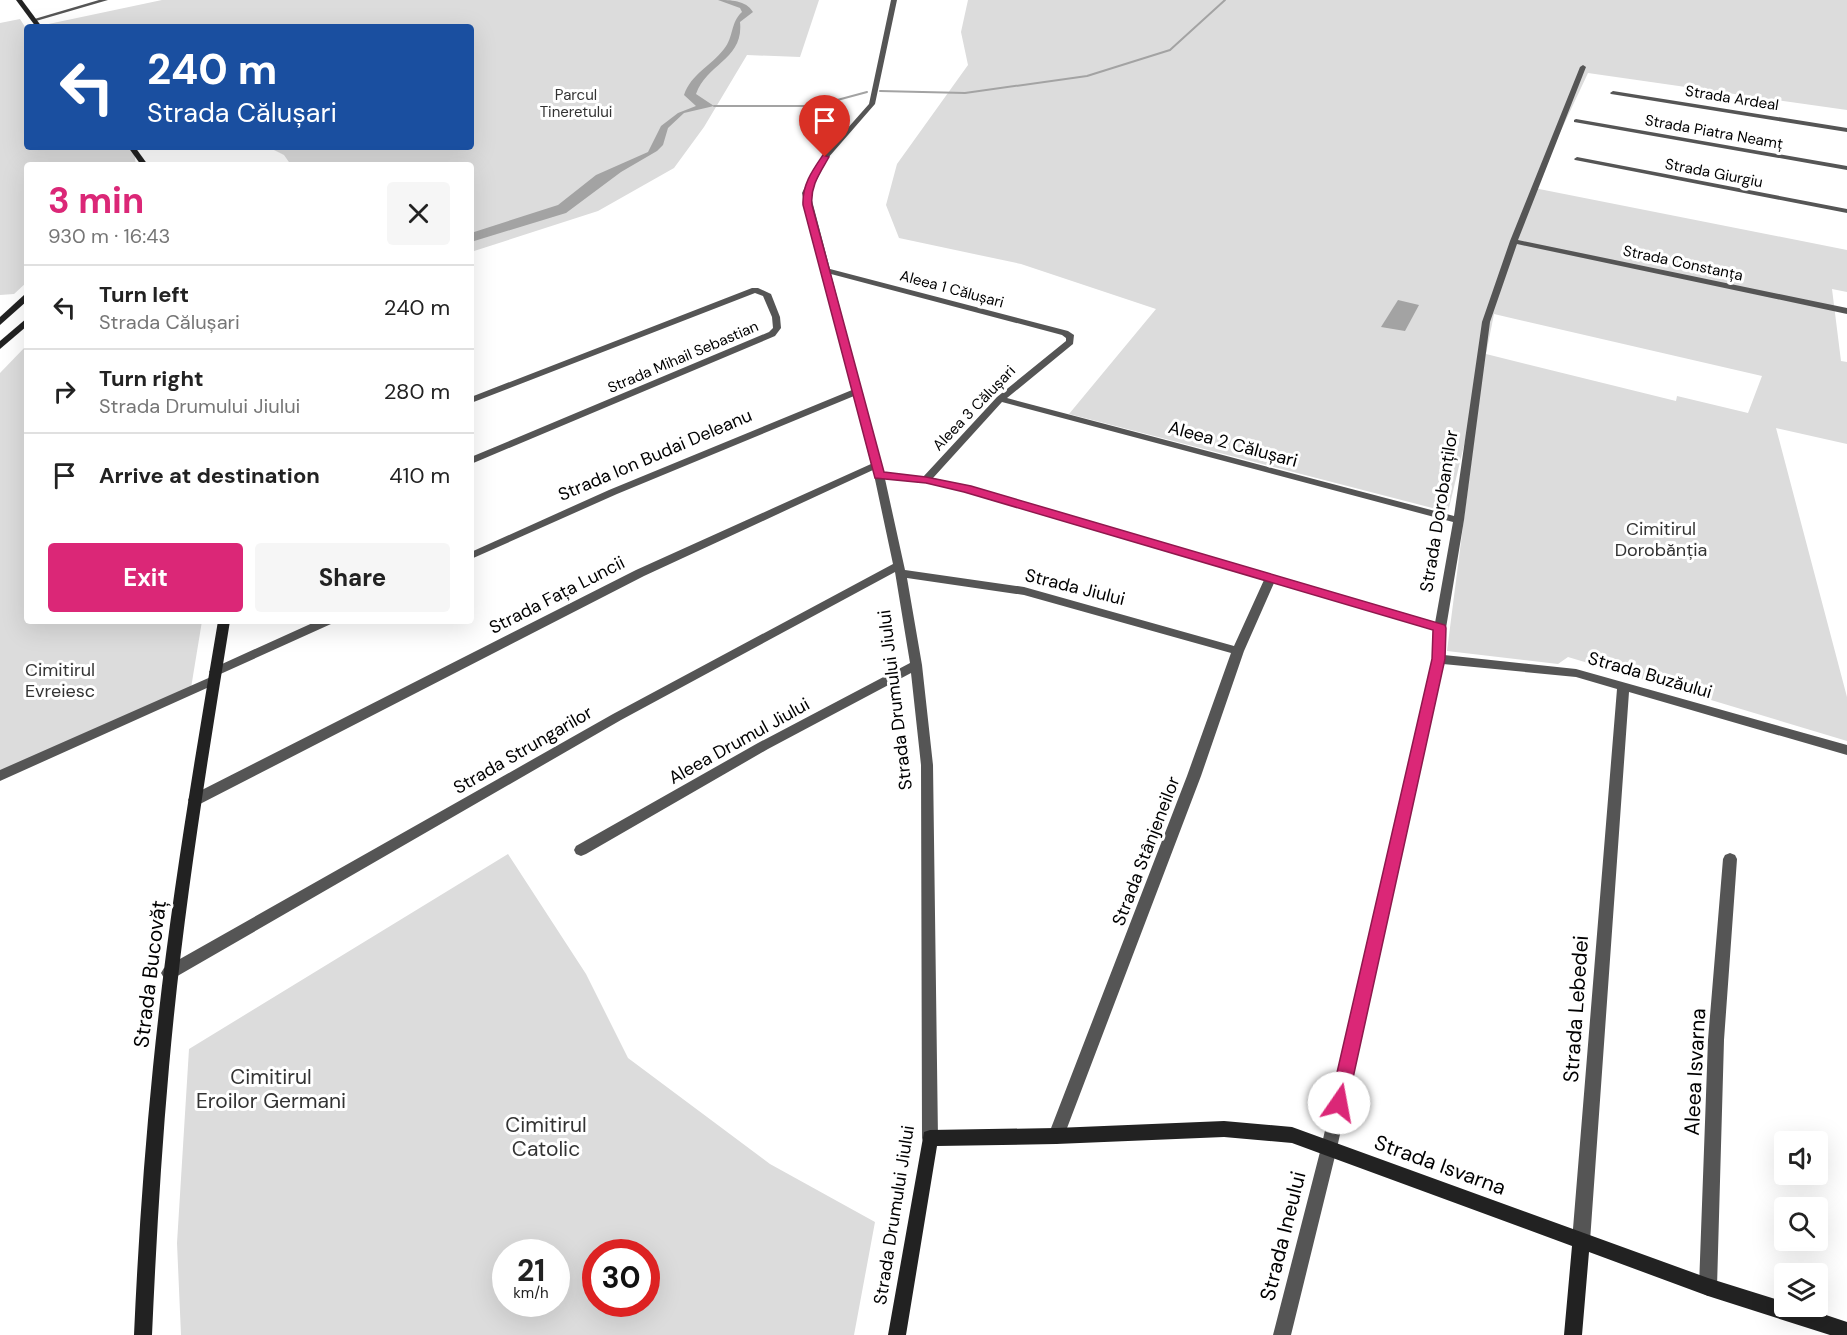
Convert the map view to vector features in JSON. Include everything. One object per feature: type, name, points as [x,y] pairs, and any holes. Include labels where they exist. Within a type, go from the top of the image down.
[{"type":"main road","points":[[19,0],[37,24]]},
{"type":"main road","points":[[133,150],[143,162]]},
{"type":"main road","points":[[0,322],[24,300]]},
{"type":"main road","points":[[0,346],[24,324]]},
{"type":"main road","name":"Strada Bucovăț","points":[[143,1335],[146,1216],[169,973],[223,624]]},
{"type":"main road","name":"Strada Isvarna","points":[[930,1138],[1056,1136],[1224,1129],[1292,1135],[1708,1287],[1847,1331]]},
{"type":"main road","name":"Strada Drumului Jiului","points":[[897,1335],[930,1138]]},
{"type":"main road","name":"Strada Lebedei","points":[[1573,1335],[1581,1241]]},
{"type":"street","points":[[34,20],[105,0]]},
{"type":"street","name":"Strada Drumului Jiului","points":[[894,0],[872,104],[864,116],[825,157],[806,193],[855,392],[878,470],[900,569],[916,665],[927,765],[930,1138]]},
{"type":"street","name":"Strada Dorobanților","points":[[1329,1148],[1438,659],[1440,628],[1486,322],[1514,241],[1584,67]]},
{"type":"street","name":"Strada Ardeal","points":[[1613,93],[1847,130]]},
{"type":"street","name":"Strada Piatra Neamț","points":[[1576,121],[1847,168]]},
{"type":"street","name":"Strada Giurgiu","points":[[1577,159],[1847,211]]},
{"type":"street","name":"Strada Constanța","points":[[1514,241],[1847,310]]},
{"type":"street","name":"Aleea 1 Călușari","points":[[824,270],[1065,333],[1071,337]]},
{"type":"street","name":"Strada Mihail Sebastian","points":[[474,399],[755,290],[766,294],[776,317],[777,328],[772,334],[474,460]]},
{"type":"street","name":"Aleea 3 Călușari","points":[[926,480],[1000,399],[1070,342],[1071,337]]},
{"type":"street","name":"Strada Ion Budai Deleanu","points":[[474,555],[634,483],[855,392]]},
{"type":"street","name":"Aleea 2 Călușari","points":[[1000,399],[1458,520]]},
{"type":"street","points":[[878,470],[967,489],[1440,628]]},
{"type":"street","name":"Strada Fața Luncii","points":[[195,800],[640,573],[878,470]]},
{"type":"street","name":"Strada Jiului","points":[[900,569],[1024,591],[1238,651]]},
{"type":"street","name":"Strada Strungarilor","points":[[169,973],[617,717],[900,569]]},
{"type":"street","name":"Strada Stânjeneilor","points":[[1056,1136],[1194,776],[1238,651],[1270,579]]},
{"type":"street","points":[[0,776],[321,624]]},
{"type":"street","name":"Strada Buzăului","points":[[1438,659],[1576,673],[1847,750]]},
{"type":"street","name":"Aleea Drumul Jiului","points":[[581,850],[763,746],[916,665]]},
{"type":"street","name":"Strada Lebedei","points":[[1581,1241],[1623,686]]},
{"type":"street","name":"Aleea Isvarna","points":[[1708,1287],[1716,1040],[1730,859]]},
{"type":"street","name":"Strada Ineului","points":[[1281,1335],[1329,1148]]},
{"type":"green space","name":"Parcul Tineretului","points":[[162,0],[819,0],[800,57],[747,55],[704,127],[674,168],[598,211],[474,251],[474,162],[289,162],[284,155],[274,150],[474,150],[474,24],[48,24]]},
{"type":"green space","name":"Cimitirul Dorobănția","points":[[968,0],[1847,0],[1847,110],[1588,73],[1534,188],[1847,250],[1847,292],[1832,289],[1841,361],[1847,362],[1847,444],[1776,428],[1847,697],[1847,741],[1568,657],[1558,664],[1447,651],[1484,362],[1448,512],[1069,414],[1156,309],[1021,264],[899,238],[886,205],[897,164],[968,65],[961,32]],"holes":[[[1494,314],[1762,376],[1748,413],[1677,396],[1676,401],[1486,354]]]},
{"type":"green space","points":[[20,19],[24,25],[24,150],[138,150],[134,151],[136,162],[24,162],[24,285],[14,294],[0,295],[0,23]]},
{"type":"green space","name":"Cimitirul Evreiesc","points":[[24,348],[24,624],[202,624],[191,688],[0,775],[0,373]]},
{"type":"green space","name":"Cimitirul Catolic","points":[[508,854],[586,974],[628,1058],[770,1164],[875,1222],[854,1335],[181,1335],[177,1243],[189,1049]]},
{"type":"shaded area","points":[[718,0],[742,3],[753,12],[740,22],[740,34],[731,53],[708,75],[696,94],[714,106],[684,113],[668,128],[663,145],[657,151],[621,172],[566,213],[474,241],[474,232],[558,205],[596,175],[648,152],[661,126],[678,113],[696,106],[684,95],[687,88],[691,81],[724,49],[738,16],[742,12],[740,8]]},
{"type":"shaded area","points":[[1398,300],[1419,305],[1405,331],[1381,327]]},
{"type":"waterway","points":[[880,91],[965,93],[1087,76],[1170,50],[1225,0]]},
{"type":"waterway","points":[[714,106],[815,106],[867,92]]},
{"type":"route","points":[[825,157],[806,193],[807,205],[855,392],[879,475],[926,480],[967,489],[1440,628],[1438,659],[1339,1103]]},
{"type":"park label","name":"Cimitirul Eroilor Germani","points":[[271,1089]]}]
